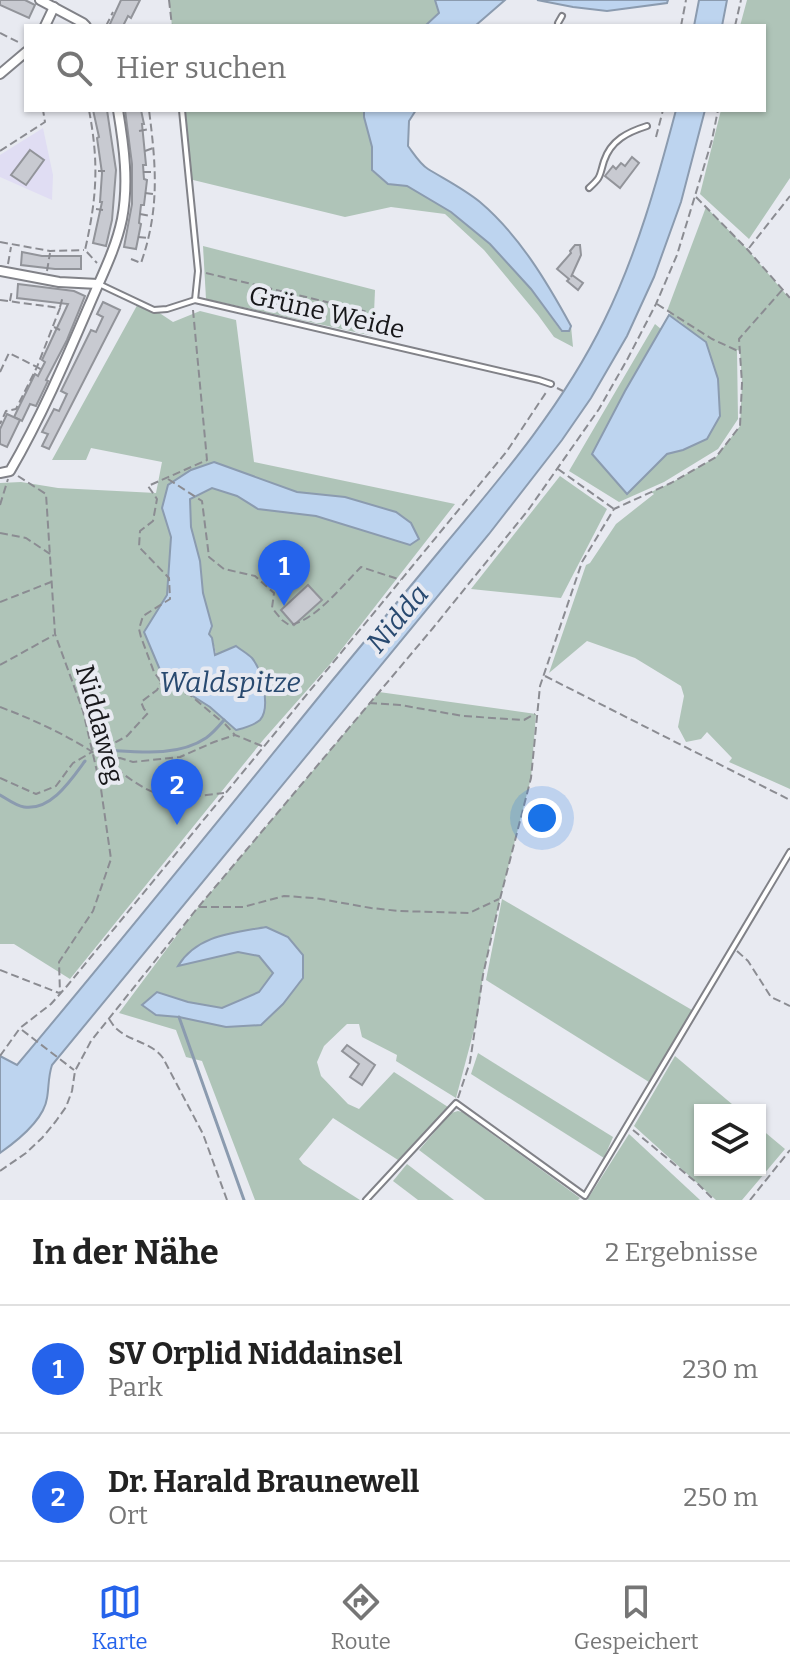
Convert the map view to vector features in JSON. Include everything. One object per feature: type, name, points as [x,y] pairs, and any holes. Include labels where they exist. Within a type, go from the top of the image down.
[{"type":"street","points":[[40,0],[83,24]]},
{"type":"street","points":[[46,24],[54,7]]},
{"type":"street","points":[[0,74],[24,54]]},
{"type":"street","points":[[0,473],[10,471],[58,378],[114,252],[123,218],[127,177],[118,112]]},
{"type":"street","points":[[0,271],[59,282],[98,284]]},
{"type":"lane","points":[[558,23],[562,16]]},
{"type":"lane","points":[[182,112],[198,271],[194,300]]},
{"type":"lane","points":[[589,188],[600,178],[605,158],[620,137],[647,126]]},
{"type":"lane","name":"Grüne Weide","points":[[98,284],[154,310],[194,300],[551,384]]},
{"type":"lane","points":[[366,1200],[456,1103],[585,1196],[790,852]]},
{"type":"path","points":[[169,0],[172,24]]},
{"type":"path","points":[[681,24],[686,0]]},
{"type":"path","points":[[735,24],[741,0]]},
{"type":"path","points":[[107,24],[113,12]]},
{"type":"path","points":[[0,33],[24,45]]},
{"type":"path","points":[[0,151],[45,122],[43,112]]},
{"type":"path","points":[[85,250],[94,209],[97,172],[90,112]]},
{"type":"path","points":[[131,259],[141,263],[149,238],[155,194],[156,172],[149,112]]},
{"type":"path","points":[[656,137],[662,112]]},
{"type":"path","points":[[0,1171],[26,1153],[56,1121],[66,1107],[75,1071],[108,1018],[529,509],[599,409],[656,304],[677,255],[718,112]]},
{"type":"path","points":[[139,131],[151,129]]},
{"type":"path","points":[[93,133],[100,131]]},
{"type":"path","points":[[145,151],[154,148]]},
{"type":"path","points":[[97,172],[105,171]]},
{"type":"path","points":[[143,172],[156,172]]},
{"type":"path","points":[[96,188],[101,188]]},
{"type":"path","points":[[145,193],[155,194]]},
{"type":"path","points":[[695,196],[790,298]]},
{"type":"path","points":[[747,249],[790,196]]},
{"type":"path","points":[[94,209],[103,210]]},
{"type":"path","points":[[140,214],[152,216]]},
{"type":"path","points":[[90,229],[96,230]]},
{"type":"path","points":[[138,237],[149,238]]},
{"type":"path","points":[[0,242],[30,250],[85,250]]},
{"type":"path","points":[[8,262],[11,245]]},
{"type":"path","points":[[85,250],[99,265],[109,262]]},
{"type":"path","points":[[48,268],[50,251]]},
{"type":"path","points":[[68,251],[68,256]]},
{"type":"path","points":[[198,271],[368,312]]},
{"type":"path","points":[[456,1103],[470,1062],[483,975],[531,778],[536,714],[544,675],[582,562],[614,509],[671,483],[716,457],[740,426],[742,383],[739,339],[783,289]]},
{"type":"path","points":[[10,303],[12,290]]},
{"type":"path","points":[[0,424],[6,411],[17,409],[37,367],[63,296]]},
{"type":"path","points":[[0,300],[60,308]]},
{"type":"path","points":[[194,300],[207,460],[148,486],[157,499],[153,521],[140,531],[139,547],[169,578],[170,599],[143,616],[139,629],[154,672],[161,682],[190,695],[235,735],[263,747]]},
{"type":"path","points":[[44,307],[45,302]]},
{"type":"path","points":[[656,304],[712,339],[740,351]]},
{"type":"path","points":[[53,327],[60,330]]},
{"type":"path","points":[[0,372],[9,353],[42,370]]},
{"type":"path","points":[[1,1055],[20,1028],[60,994],[507,451],[551,384]]},
{"type":"path","points":[[557,468],[614,509]]},
{"type":"path","points":[[0,505],[10,471]]},
{"type":"path","name":"Niddaweg","points":[[10,471],[46,494],[55,634],[83,711],[101,789],[111,859],[93,911],[59,962],[60,994]]},
{"type":"path","points":[[167,478],[202,501],[209,557],[224,569],[255,576],[274,593],[272,608],[289,625],[302,622],[327,602],[361,567],[401,580]]},
{"type":"path","points":[[0,533],[26,538],[51,554]]},
{"type":"path","points":[[0,602],[52,581]]},
{"type":"path","points":[[0,665],[55,634]]},
{"type":"path","points":[[544,675],[790,800]]},
{"type":"path","points":[[91,746],[105,748],[127,736],[148,713],[141,702],[157,690],[161,682]]},
{"type":"path","points":[[369,703],[463,716],[524,720],[536,714]]},
{"type":"path","points":[[0,707],[93,752],[160,795],[183,797],[224,793]]},
{"type":"path","points":[[104,760],[120,758],[133,762],[180,757],[235,735]]},
{"type":"path","points":[[0,778],[36,794],[56,786],[73,763],[93,752]]},
{"type":"path","points":[[198,907],[243,907],[284,896],[399,911],[469,913],[500,899]]},
{"type":"path","points":[[733,948],[748,961],[771,997],[790,1006]]},
{"type":"path","points":[[0,970],[60,994]]},
{"type":"path","points":[[108,1018],[118,1030],[146,1043],[163,1058],[203,1134],[227,1200]]},
{"type":"path","points":[[20,1028],[75,1071]]},
{"type":"path","points":[[0,1045],[6,1047]]},
{"type":"path","points":[[629,1126],[714,1200]]},
{"type":"path","points":[[750,1200],[790,1150]]},
{"type":"shaded area","points":[[43,128],[53,175],[52,200],[0,177],[0,155]]},
{"type":"green space","points":[[169,0],[435,0],[439,13],[427,24],[172,24]]},
{"type":"green space","points":[[747,0],[790,0],[790,178],[749,239],[700,194],[720,112],[766,112],[766,24],[741,24]]},
{"type":"green space","points":[[182,112],[364,112],[372,147],[372,171],[388,184],[407,186],[451,212],[490,244],[531,289],[561,331],[569,331],[571,326],[573,347],[554,337],[484,250],[445,214],[391,207],[345,217],[189,179]]},
{"type":"green space","points":[[706,207],[790,299],[790,789],[729,762],[732,758],[707,732],[701,739],[686,742],[678,727],[684,696],[681,686],[635,658],[587,641],[549,673],[586,565],[616,524],[654,494],[651,492],[716,457],[740,426],[742,383],[740,351],[737,350],[738,419],[718,449],[664,482],[619,502],[569,471],[655,324],[661,329],[625,391],[627,494],[667,454],[707,439],[720,416],[718,379],[682,323],[667,311]]},
{"type":"green space","points":[[203,246],[375,290],[373,336],[206,299]]},
{"type":"green space","points":[[140,300],[173,322],[200,311],[236,320],[254,462],[455,504],[331,663],[264,739],[70,979],[14,944],[0,944],[0,483],[156,493],[162,462],[91,448],[86,460],[52,460]],"holes":[[[214,462],[297,492],[345,497],[357,528],[316,516],[258,509],[237,496],[212,488],[190,499],[191,527],[212,626],[209,634],[236,730],[193,695],[144,632],[167,595],[171,537],[162,508],[169,485]]]},
{"type":"green space","points":[[560,476],[607,509],[561,598],[471,589]]},
{"type":"green space","points":[[379,692],[536,714],[531,778],[500,899],[483,975],[478,1015],[456,1098],[396,1061],[397,1055],[362,1037],[359,1024],[347,1024],[324,1046],[317,1062],[321,1076],[348,1104],[359,1109],[394,1072],[448,1107],[398,1160],[333,1118],[299,1159],[360,1200],[255,1200],[202,1061],[186,1057],[176,1030],[119,1013],[195,911]],"holes":[[[288,937],[261,1025],[226,1027],[156,1015],[143,1006],[157,992],[222,1008],[259,992],[273,973],[259,956],[238,952],[179,965]]]},
{"type":"green space","points":[[502,899],[692,1010],[649,1082],[486,980]]},
{"type":"green space","points":[[478,1053],[613,1137],[604,1158],[471,1074]]},
{"type":"green space","points":[[675,1056],[732,1104],[694,1104],[694,1176],[762,1176],[742,1200],[716,1200],[634,1126]]},
{"type":"green space","points":[[458,1111],[580,1198],[485,1200],[419,1150],[451,1113]]},
{"type":"green space","points":[[766,1133],[785,1149],[766,1172]]},
{"type":"green space","points":[[629,1134],[700,1200],[587,1200]]},
{"type":"green space","points":[[407,1164],[454,1200],[418,1200],[393,1181]]},
{"type":"water","points":[[435,0],[505,0],[477,24],[427,24],[439,13]]},
{"type":"water","points":[[537,0],[668,0],[667,3],[607,11]]},
{"type":"water","points":[[699,0],[727,0],[722,24],[694,24]]},
{"type":"water","points":[[364,112],[415,112],[409,121],[408,146],[417,159],[474,197],[507,229],[552,293],[571,326],[569,331],[562,331],[531,289],[490,244],[451,212],[407,186],[388,184],[372,170],[372,147]]},
{"type":"water","name":"Nidda","points":[[675,112],[704,112],[681,202],[654,277],[627,336],[591,398],[489,534],[52,1065],[41,1114],[22,1136],[0,1153],[0,1056],[17,1065],[532,436],[571,380],[604,321],[654,191]]},
{"type":"water","points":[[669,315],[706,342],[718,379],[720,416],[707,439],[667,454],[627,494],[592,454]]},
{"type":"water","name":"Waldspitze","points":[[214,462],[297,492],[345,497],[396,512],[411,523],[419,539],[410,545],[316,516],[258,509],[237,496],[212,488],[190,499],[191,527],[200,561],[203,593],[212,626],[209,634],[215,655],[236,646],[256,664],[264,689],[265,707],[260,720],[236,730],[210,707],[163,677],[144,632],[167,595],[171,537],[162,508],[168,485],[191,470]]},
{"type":"water","points":[[266,927],[288,937],[303,955],[303,978],[283,1004],[261,1025],[226,1027],[156,1015],[142,1005],[157,992],[222,1008],[259,992],[273,973],[259,956],[238,952],[178,966],[205,942]]},
{"type":"building","points":[[0,0],[25,0],[35,5],[29,18],[0,5]]},
{"type":"building","points":[[121,0],[140,0],[131,18],[128,16],[124,24],[110,24]]},
{"type":"building","points":[[93,112],[107,112],[116,170],[112,220],[106,246],[93,243],[102,202],[99,137]]},
{"type":"building","points":[[125,112],[141,112],[146,165],[143,165],[144,179],[147,180],[136,249],[124,247],[132,204],[132,164]]},
{"type":"building","points":[[30,150],[44,160],[26,185],[11,175]]},
{"type":"building","points":[[632,157],[639,163],[620,188],[605,176],[613,166],[616,169],[621,163],[625,166]]},
{"type":"building","points":[[575,245],[580,245],[581,255],[571,277],[583,283],[578,290],[557,269]]},
{"type":"building","points":[[22,252],[42,256],[81,256],[81,269],[21,265]]},
{"type":"building","points":[[18,284],[74,291],[85,296],[36,406],[30,404],[22,421],[14,417],[35,374],[38,376],[45,362],[42,360],[68,304],[17,298]]},
{"type":"building","points":[[103,302],[120,310],[49,449],[42,446],[48,434],[42,432],[54,409],[59,411],[67,394],[61,391],[91,330],[96,332],[103,317],[97,314]]},
{"type":"building","points":[[7,414],[20,420],[7,447],[0,444],[0,429]]},
{"type":"building","points":[[308,585],[322,600],[294,625],[281,610]]},
{"type":"building","points":[[347,1045],[375,1065],[362,1085],[350,1077],[359,1064],[342,1051]]},
{"type":"waterway","points":[[107,750],[158,752],[183,748],[206,738],[224,720]]},
{"type":"waterway","points":[[0,795],[21,806],[43,804],[59,793],[85,761]]},
{"type":"waterway","points":[[179,1017],[244,1200]]},
{"type":"place","name":"SV Orplid Niddainsel","points":[[284,606]]},
{"type":"place","name":"Dr. Harald Braunewell","points":[[177,825]]}]
